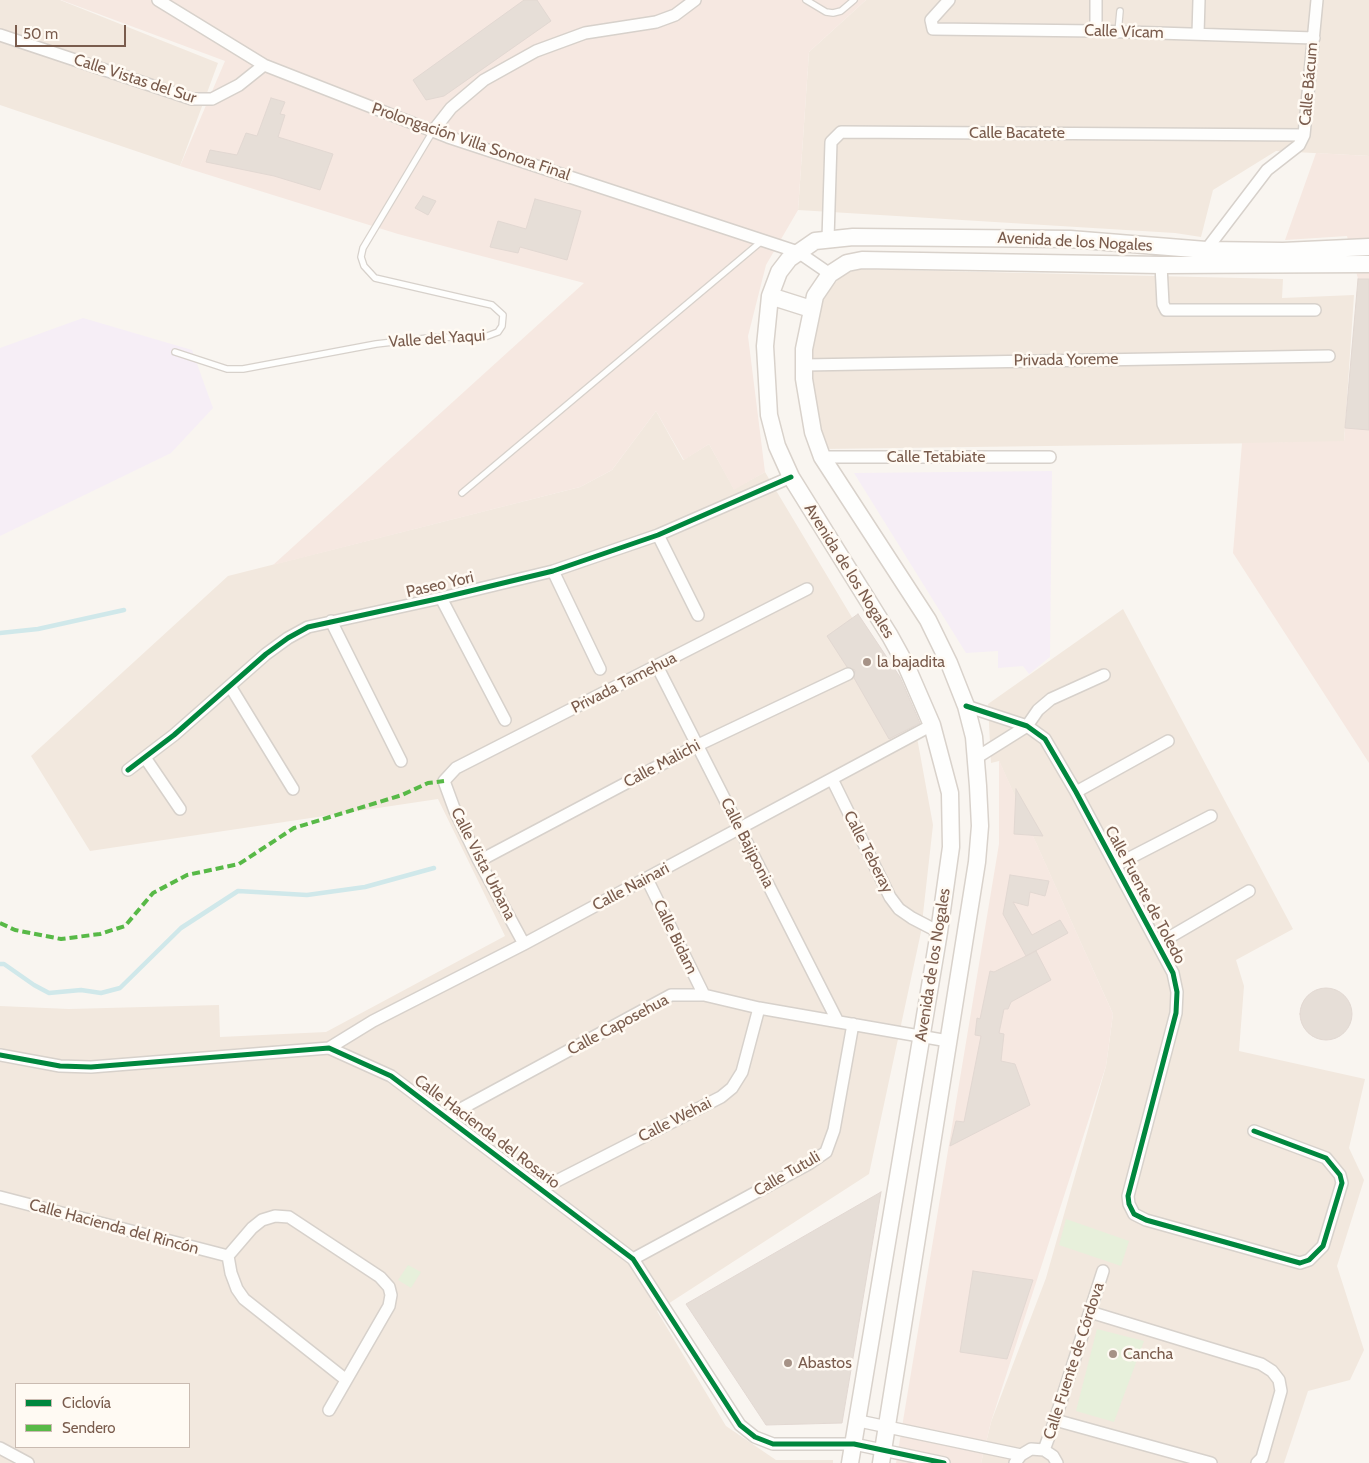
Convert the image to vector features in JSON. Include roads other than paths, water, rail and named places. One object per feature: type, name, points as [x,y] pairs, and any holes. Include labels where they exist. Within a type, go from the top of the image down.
[{"type":"main road","name":"Avenida de los Nogales","points":[[850,1463],[859,1421],[939,932],[951,847],[952,817],[950,793],[932,725],[890,636],[791,477],[777,446],[769,415],[765,346],[770,296],[779,272],[798,252],[814,241],[828,238],[1070,239],[1206,250],[1283,251],[1369,247]]},
{"type":"main road","name":"Avenida de los Nogales","points":[[882,1457],[977,862],[980,826],[974,737],[966,706],[928,620],[822,457],[813,432],[807,408],[804,349],[814,296],[830,274],[848,263],[879,259],[1161,265],[1369,264]]},
{"type":"main road","points":[[770,296],[811,309]]},
{"type":"street","name":"Prolongación Villa Sonora Final","points":[[158,0],[264,65],[433,131],[798,252],[830,274]]},
{"type":"street","points":[[433,131],[451,108],[484,80],[536,51],[585,33],[656,22],[674,15],[695,0]]},
{"type":"street","name":"Calle Vícam","points":[[949,0],[931,20],[933,29],[1096,31],[1314,38]]},
{"type":"street","points":[[1096,0],[1096,31]]},
{"type":"street","points":[[1198,34],[1199,0]]},
{"type":"street","name":"Calle Bácum","points":[[1206,250],[1267,170],[1299,145],[1304,135],[1317,0]]},
{"type":"street","name":"Calle Vistas del Sur","points":[[0,35],[192,99],[212,99],[238,85],[264,65]]},
{"type":"street","name":"Calle Bacatete","points":[[828,238],[832,142],[841,132],[1304,135]]},
{"type":"street","points":[[1161,265],[1162,304],[1166,310],[1315,310]]},
{"type":"street","name":"Privada Yoreme","points":[[804,365],[1329,356]]},
{"type":"street","name":"Calle Tetabiate","points":[[822,457],[1050,457]]},
{"type":"street","name":"Paseo Yori","points":[[128,770],[146,758],[288,638],[308,627],[553,571],[658,535],[791,477]]},
{"type":"street","points":[[658,535],[698,615]]},
{"type":"street","points":[[553,571],[600,669]]},
{"type":"street","name":"Privada Tamehua","points":[[444,782],[456,768],[807,589]]},
{"type":"street","points":[[441,598],[505,720]]},
{"type":"street","points":[[331,621],[400,761]]},
{"type":"street","name":"Calle Bajiponia","points":[[657,666],[837,1020]]},
{"type":"street","name":"Calle Malichi","points":[[479,861],[696,746],[848,674]]},
{"type":"street","points":[[976,758],[1027,726],[1038,710],[1051,700],[1104,675]]},
{"type":"street","points":[[230,686],[293,788]]},
{"type":"street","name":"Calle Fuente de Toledo","points":[[966,706],[1027,726],[1045,739],[1116,865],[1172,973],[1177,992],[1176,1013],[1128,1196],[1129,1204],[1134,1214],[1146,1220],[1300,1263],[1309,1260],[1323,1246],[1342,1183],[1340,1175],[1326,1158],[1254,1131]]},
{"type":"street","name":"Calle Nainari","points":[[330,1048],[372,1021],[647,879],[932,725]]},
{"type":"street","points":[[1076,792],[1168,741]]},
{"type":"street","points":[[146,758],[180,810]]},
{"type":"street","name":"Calle Teberay","points":[[832,779],[887,892],[899,909],[939,932]]},
{"type":"street","name":"Calle Vista Urbana","points":[[444,782],[455,811],[479,861],[524,944]]},
{"type":"street","points":[[1116,865],[1211,816]]},
{"type":"street","name":"Calle Bidam","points":[[647,879],[704,995]]},
{"type":"street","points":[[1158,944],[1249,891]]},
{"type":"street","name":"Calle Caposehua","points":[[446,1117],[671,995],[704,995],[759,1008],[837,1020],[922,1038],[948,1041]]},
{"type":"street","name":"Calle Wehai","points":[[542,1189],[722,1097],[732,1088],[742,1072],[759,1008]]},
{"type":"street","name":"Calle Tutuli","points":[[633,1260],[810,1163],[826,1152],[834,1130],[853,1024]]},
{"type":"street","name":"Calle Hacienda del Rosario","points":[[0,1055],[60,1066],[92,1067],[330,1048],[391,1076],[633,1260],[740,1425],[755,1437],[773,1444],[854,1444],[882,1457],[944,1463]]},
{"type":"street","name":"Calle Hacienda del Rincón","points":[[0,1197],[228,1256]]},
{"type":"street","points":[[329,1410],[345,1379],[389,1306],[391,1295],[389,1286],[380,1277],[289,1217],[275,1216],[262,1220],[252,1228],[228,1256],[230,1273],[237,1289],[244,1299],[345,1379]]},
{"type":"street","name":"Calle Fuente de Córdova","points":[[1044,1450],[1056,1420],[1103,1271]]},
{"type":"street","points":[[1090,1312],[1261,1364],[1272,1371],[1279,1380],[1281,1391],[1262,1458],[1257,1463]]},
{"type":"street","points":[[1056,1420],[1211,1463]]},
{"type":"street","points":[[859,1421],[1018,1459],[1031,1449],[1044,1450],[1053,1456],[1057,1463]]},
{"type":"street","points":[[0,1448],[28,1463]]},
{"type":"lane","points":[[806,0],[826,12],[833,13],[841,11],[854,0]]},
{"type":"lane","points":[[1118,32],[1120,11]]},
{"type":"lane","name":"Valle del Yaqui","points":[[175,352],[227,369],[243,369],[376,344],[436,338],[482,338],[498,332],[502,326],[503,315],[492,305],[375,278],[364,266],[361,257],[363,248],[433,131]]},
{"type":"lane","points":[[462,493],[763,240]]},
{"type":"waterway","points":[[0,633],[38,629],[124,610]]},
{"type":"waterway","points":[[0,964],[4,964],[49,993],[81,990],[101,993],[120,988],[181,928],[238,891],[307,895],[365,887],[434,868]]},
{"type":"place","name":"la bajadita","points":[[867,662]]},
{"type":"place","name":"Cancha","points":[[1113,1354]]},
{"type":"place","name":"Abastos","points":[[788,1363]]}]
